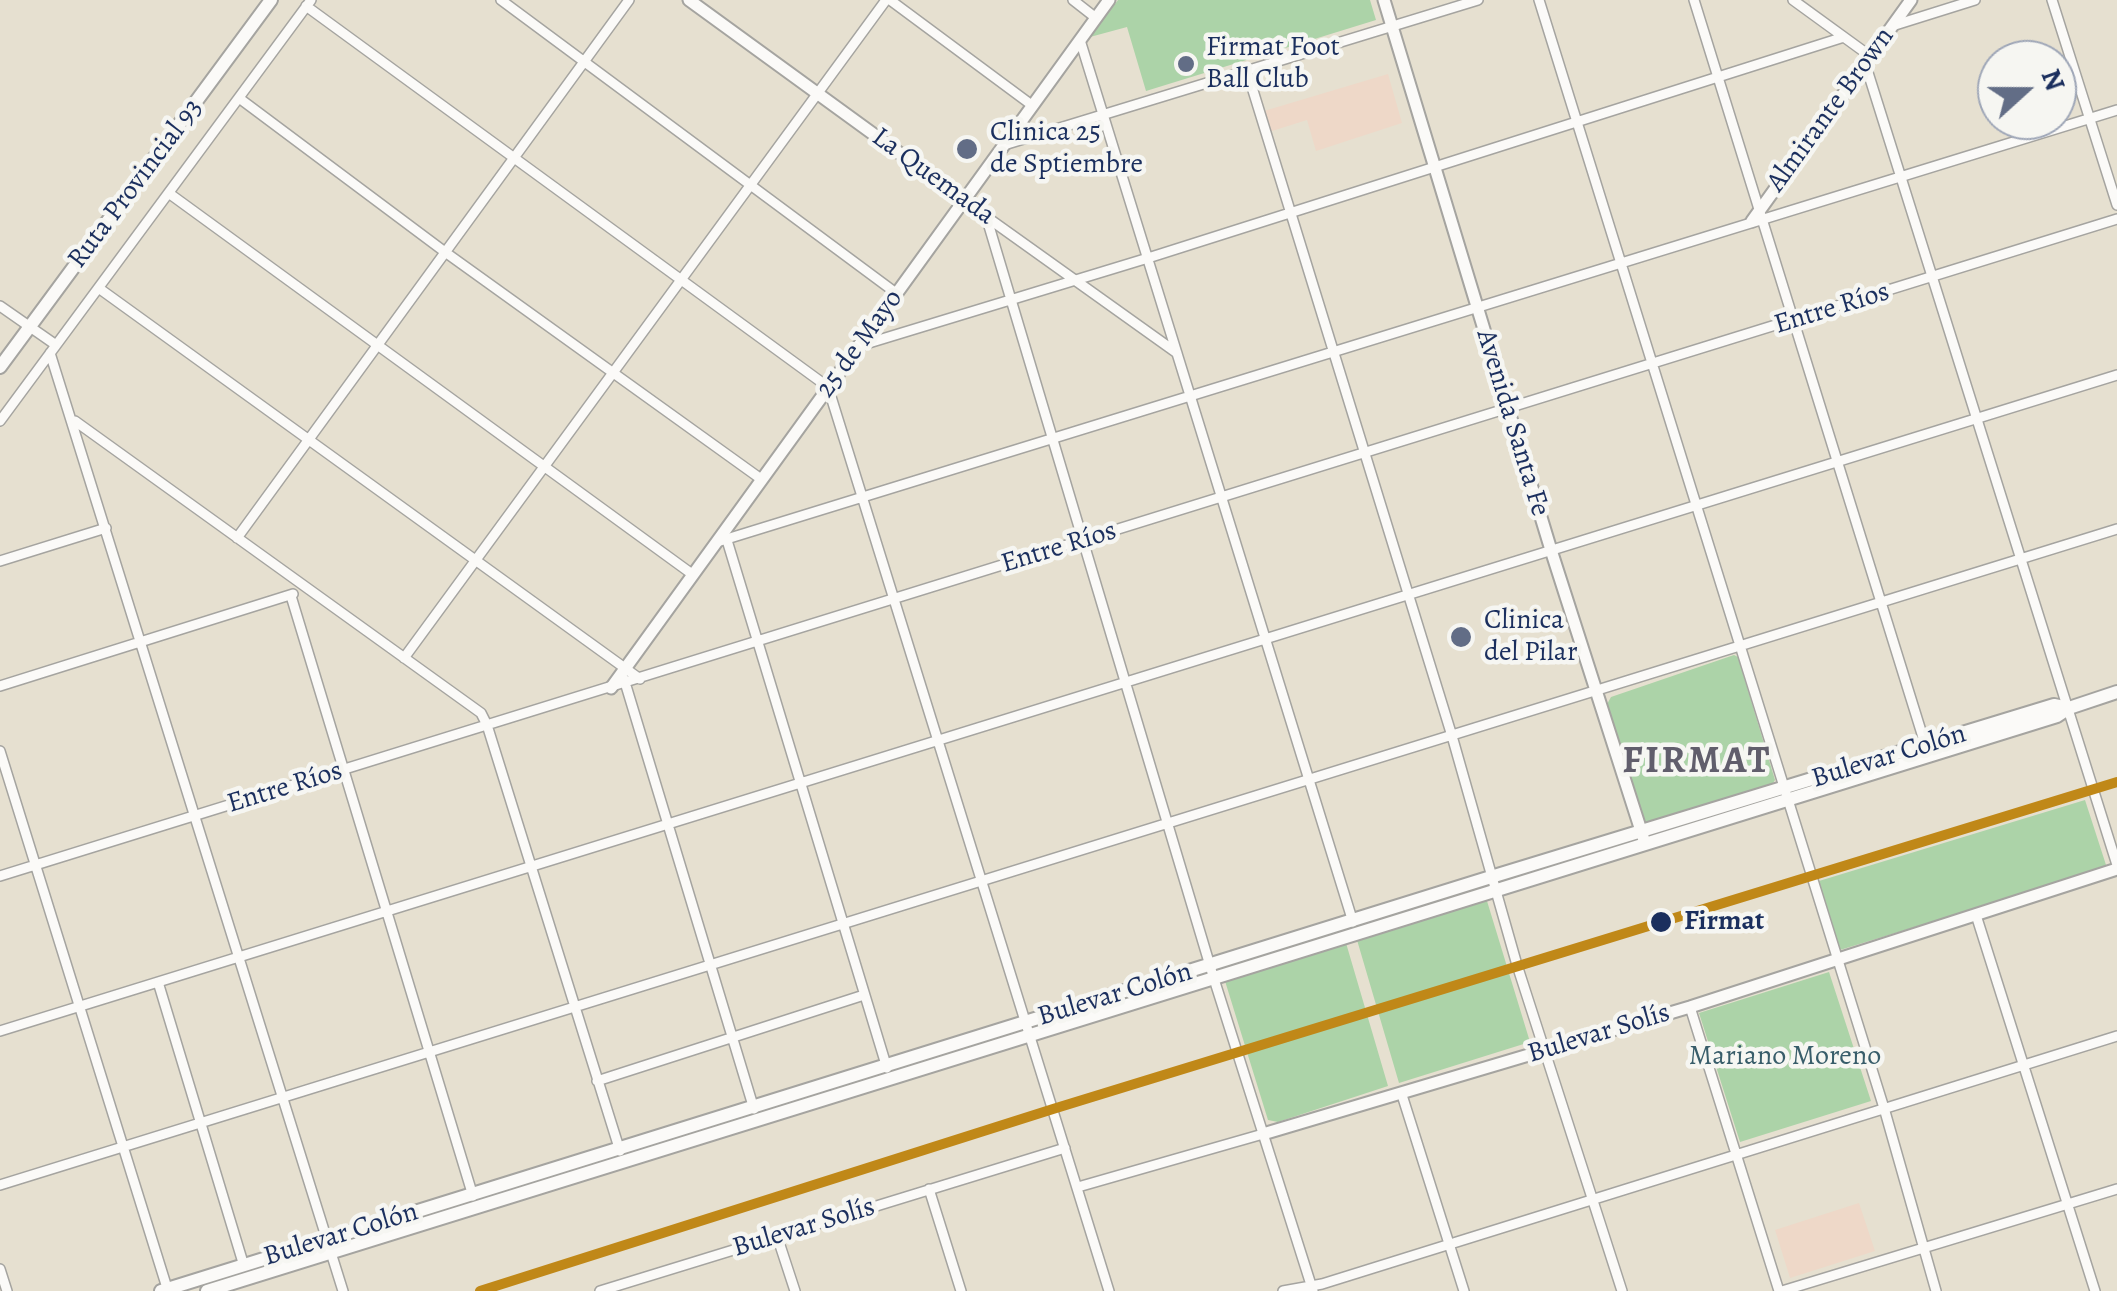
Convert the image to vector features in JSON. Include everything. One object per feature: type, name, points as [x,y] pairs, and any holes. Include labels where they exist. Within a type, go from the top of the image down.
[{"type":"main road","name":"Ruta Provincial 93","points":[[0,367],[271,0]]},
{"type":"main road","name":"Bulevar Colón","points":[[165,1290],[245,1272],[330,1246],[1927,751],[2054,705],[2069,708],[2117,692]]},
{"type":"main road","name":"Bulevar Colón","points":[[206,1291],[245,1272]]},
{"type":"street","points":[[501,0],[896,293]]},
{"type":"street","points":[[237,538],[629,0]]},
{"type":"street","name":"La Quemada","points":[[689,0],[1177,353]]},
{"type":"street","points":[[404,658],[888,0],[1033,106]]},
{"type":"street","points":[[1073,0],[1096,18]]},
{"type":"street","name":"25 de Mayo","points":[[610,688],[1109,0]]},
{"type":"street","name":"Avenida Santa Fe","points":[[1384,0],[1643,838]]},
{"type":"street","points":[[1004,146],[1478,0]]},
{"type":"street","points":[[1539,0],[1884,1108],[1936,1291]]},
{"type":"street","points":[[1694,0],[1927,751]]},
{"type":"street","points":[[1793,0],[1867,59],[2117,867]]},
{"type":"street","name":"Almirante Brown","points":[[1758,216],[1910,0]]},
{"type":"street","points":[[1891,26],[1975,0]]},
{"type":"street","points":[[2052,0],[2117,204]]},
{"type":"street","points":[[0,422],[308,3],[828,387],[1109,1291]]},
{"type":"street","points":[[857,347],[1844,38]]},
{"type":"street","points":[[1080,40],[1354,928]]},
{"type":"street","points":[[1246,71],[1452,736],[1544,1050],[1622,1291]]},
{"type":"street","points":[[239,98],[761,479]]},
{"type":"street","points":[[888,1073],[722,537],[862,497],[1758,216],[2117,110]]},
{"type":"street","points":[[170,194],[692,574]]},
{"type":"street","points":[[986,216],[1212,972],[1312,1288]]},
{"type":"street","name":"Entre Ríos","points":[[0,876],[2117,219]]},
{"type":"street","points":[[100,289],[640,678]]},
{"type":"street","points":[[0,306],[53,349],[343,1291]]},
{"type":"street","points":[[0,1031],[2117,375]]},
{"type":"street","points":[[73,420],[474,708],[487,726],[621,1156]]},
{"type":"street","points":[[0,561],[106,528]]},
{"type":"street","points":[[0,1185],[2117,529]]},
{"type":"street","points":[[0,686],[291,596],[302,585]]},
{"type":"street","points":[[291,596],[475,1201]]},
{"type":"street","points":[[625,668],[624,684],[756,1114]]},
{"type":"street","points":[[0,751],[165,1290]]},
{"type":"street","name":"Bulevar Solís","points":[[1078,1187],[1690,1006],[2117,867]]},
{"type":"street","points":[[1976,915],[2095,1291]]},
{"type":"street","points":[[158,982],[245,1272]]},
{"type":"street","points":[[597,1082],[864,996]]},
{"type":"street","points":[[1690,1006],[1781,1291],[2117,1189]]},
{"type":"street","points":[[1283,1291],[1312,1288],[2117,1036]]},
{"type":"street","points":[[1402,1094],[1464,1291]]},
{"type":"street","name":"Bulevar Solís","points":[[600,1291],[623,1288],[1065,1148]]},
{"type":"street","points":[[929,1190],[961,1291]]},
{"type":"street","points":[[778,1236],[795,1291]]},
{"type":"street","points":[[0,1269],[7,1291]]},
{"type":"shaded area","points":[[1388,74],[1402,123],[1316,151],[1307,120],[1269,132],[1264,111]]},
{"type":"shaded area","points":[[1859,1203],[1875,1251],[1790,1278],[1775,1230]]},
{"type":"green space","name":"Firmat Foot Ball Club","points":[[1118,0],[1370,0],[1376,20],[1146,91],[1127,27],[1090,37]]},
{"type":"green space","points":[[1734,655],[1738,657],[1775,780],[1772,785],[1650,824],[1641,821],[1606,706],[1611,697]]},
{"type":"green space","points":[[2085,800],[2107,868],[1840,950],[1819,881]]},
{"type":"green space","points":[[1487,901],[1530,1042],[1399,1083],[1357,940]]},
{"type":"green space","points":[[1346,943],[1388,1086],[1278,1122],[1268,1120],[1225,981]]},
{"type":"green space","name":"Mariano Moreno","points":[[1829,972],[1871,1101],[1740,1142],[1699,1013]]},
{"type":"transit line","points":[[480,1291],[1053,1109],[2117,782]]},
{"type":"place","name":"Firmat Foot Ball Club","points":[[1186,64]]},
{"type":"place","name":"Clinica 25 de Sptiembre","points":[[967,149]]},
{"type":"place","name":"Clinica del Pilar","points":[[1461,637]]},
{"type":"place","name":"Firmat","points":[[1661,922]]},
{"type":"district","name":"FIRMAT","points":[[1697,763]]}]
